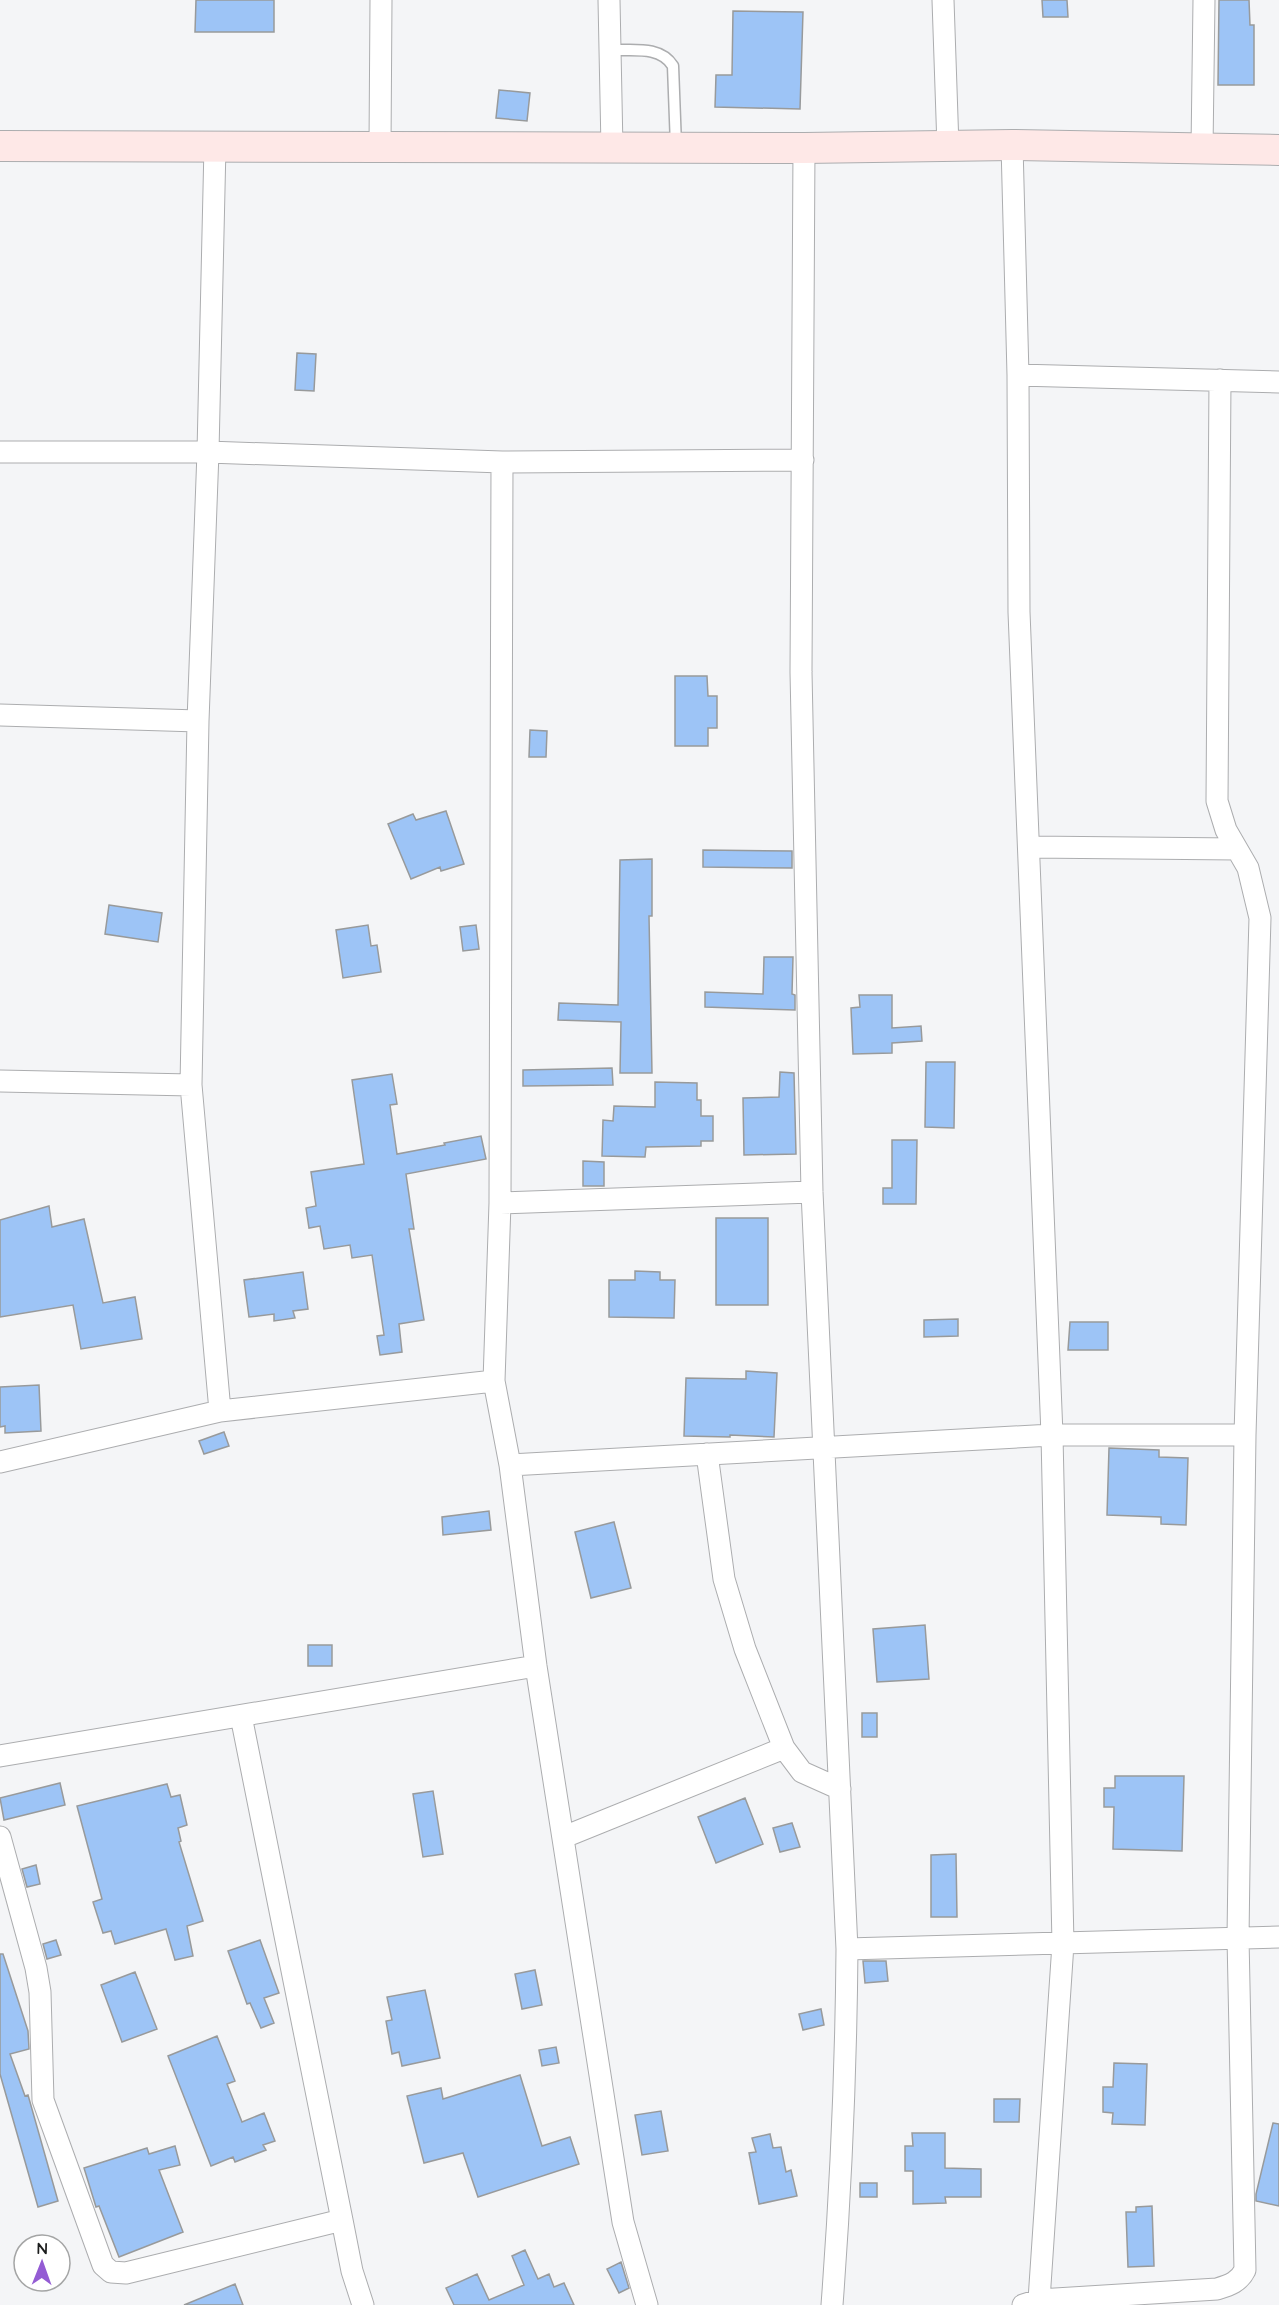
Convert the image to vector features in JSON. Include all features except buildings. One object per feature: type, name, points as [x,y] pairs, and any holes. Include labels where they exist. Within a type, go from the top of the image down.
[{"type":"street","points":[[380,146],[381,0]]},
{"type":"street","points":[[609,0],[612,148]]},
{"type":"street","points":[[943,0],[948,147]]},
{"type":"street","points":[[1202,149],[1204,0]]},
{"type":"street","points":[[1012,145],[1018,375],[1019,612],[1052,1436],[1063,1944],[1031,2303],[1217,2289],[1231,2285],[1241,2278],[1245,2270],[1238,1938],[1245,1435],[1260,918],[1248,867],[1226,830],[1218,801],[1220,380]]},
{"type":"street","points":[[0,146],[804,148],[1012,145],[1279,150]]},
{"type":"street","points":[[215,146],[208,452],[198,721],[191,1085],[220,1411]]},
{"type":"street","points":[[804,148],[801,672],[812,1192],[847,1949],[846,2056],[840,2205],[832,2305]]},
{"type":"street","points":[[1018,375],[1279,382]]},
{"type":"street","points":[[0,452],[208,452],[502,462],[803,460]]},
{"type":"street","points":[[502,462],[500,1203],[494,1381],[510,1465],[536,1666],[623,2222],[647,2305]]},
{"type":"street","points":[[0,715],[198,721]]},
{"type":"street","points":[[1030,847],[1237,849]]},
{"type":"street","points":[[0,1081],[191,1085]]},
{"type":"street","points":[[500,1203],[812,1192]]},
{"type":"street","points":[[0,1462],[220,1411],[494,1381]]},
{"type":"street","points":[[510,1465],[1052,1436],[1245,1435]]},
{"type":"street","points":[[707,1454],[724,1579],[745,1649],[784,1748],[802,1772],[840,1789]]},
{"type":"street","points":[[0,1756],[536,1666]]},
{"type":"street","points":[[241,1716],[352,2271],[363,2305]]},
{"type":"street","points":[[564,1837],[784,1748]]},
{"type":"street","points":[[0,1837],[36,1968],[43,2100],[102,2265],[111,2272],[126,2273],[342,2220]]},
{"type":"street","points":[[847,1949],[1279,1937]]},
{"type":"lane","points":[[610,50],[657,52],[668,57],[673,66],[676,148]]}]
